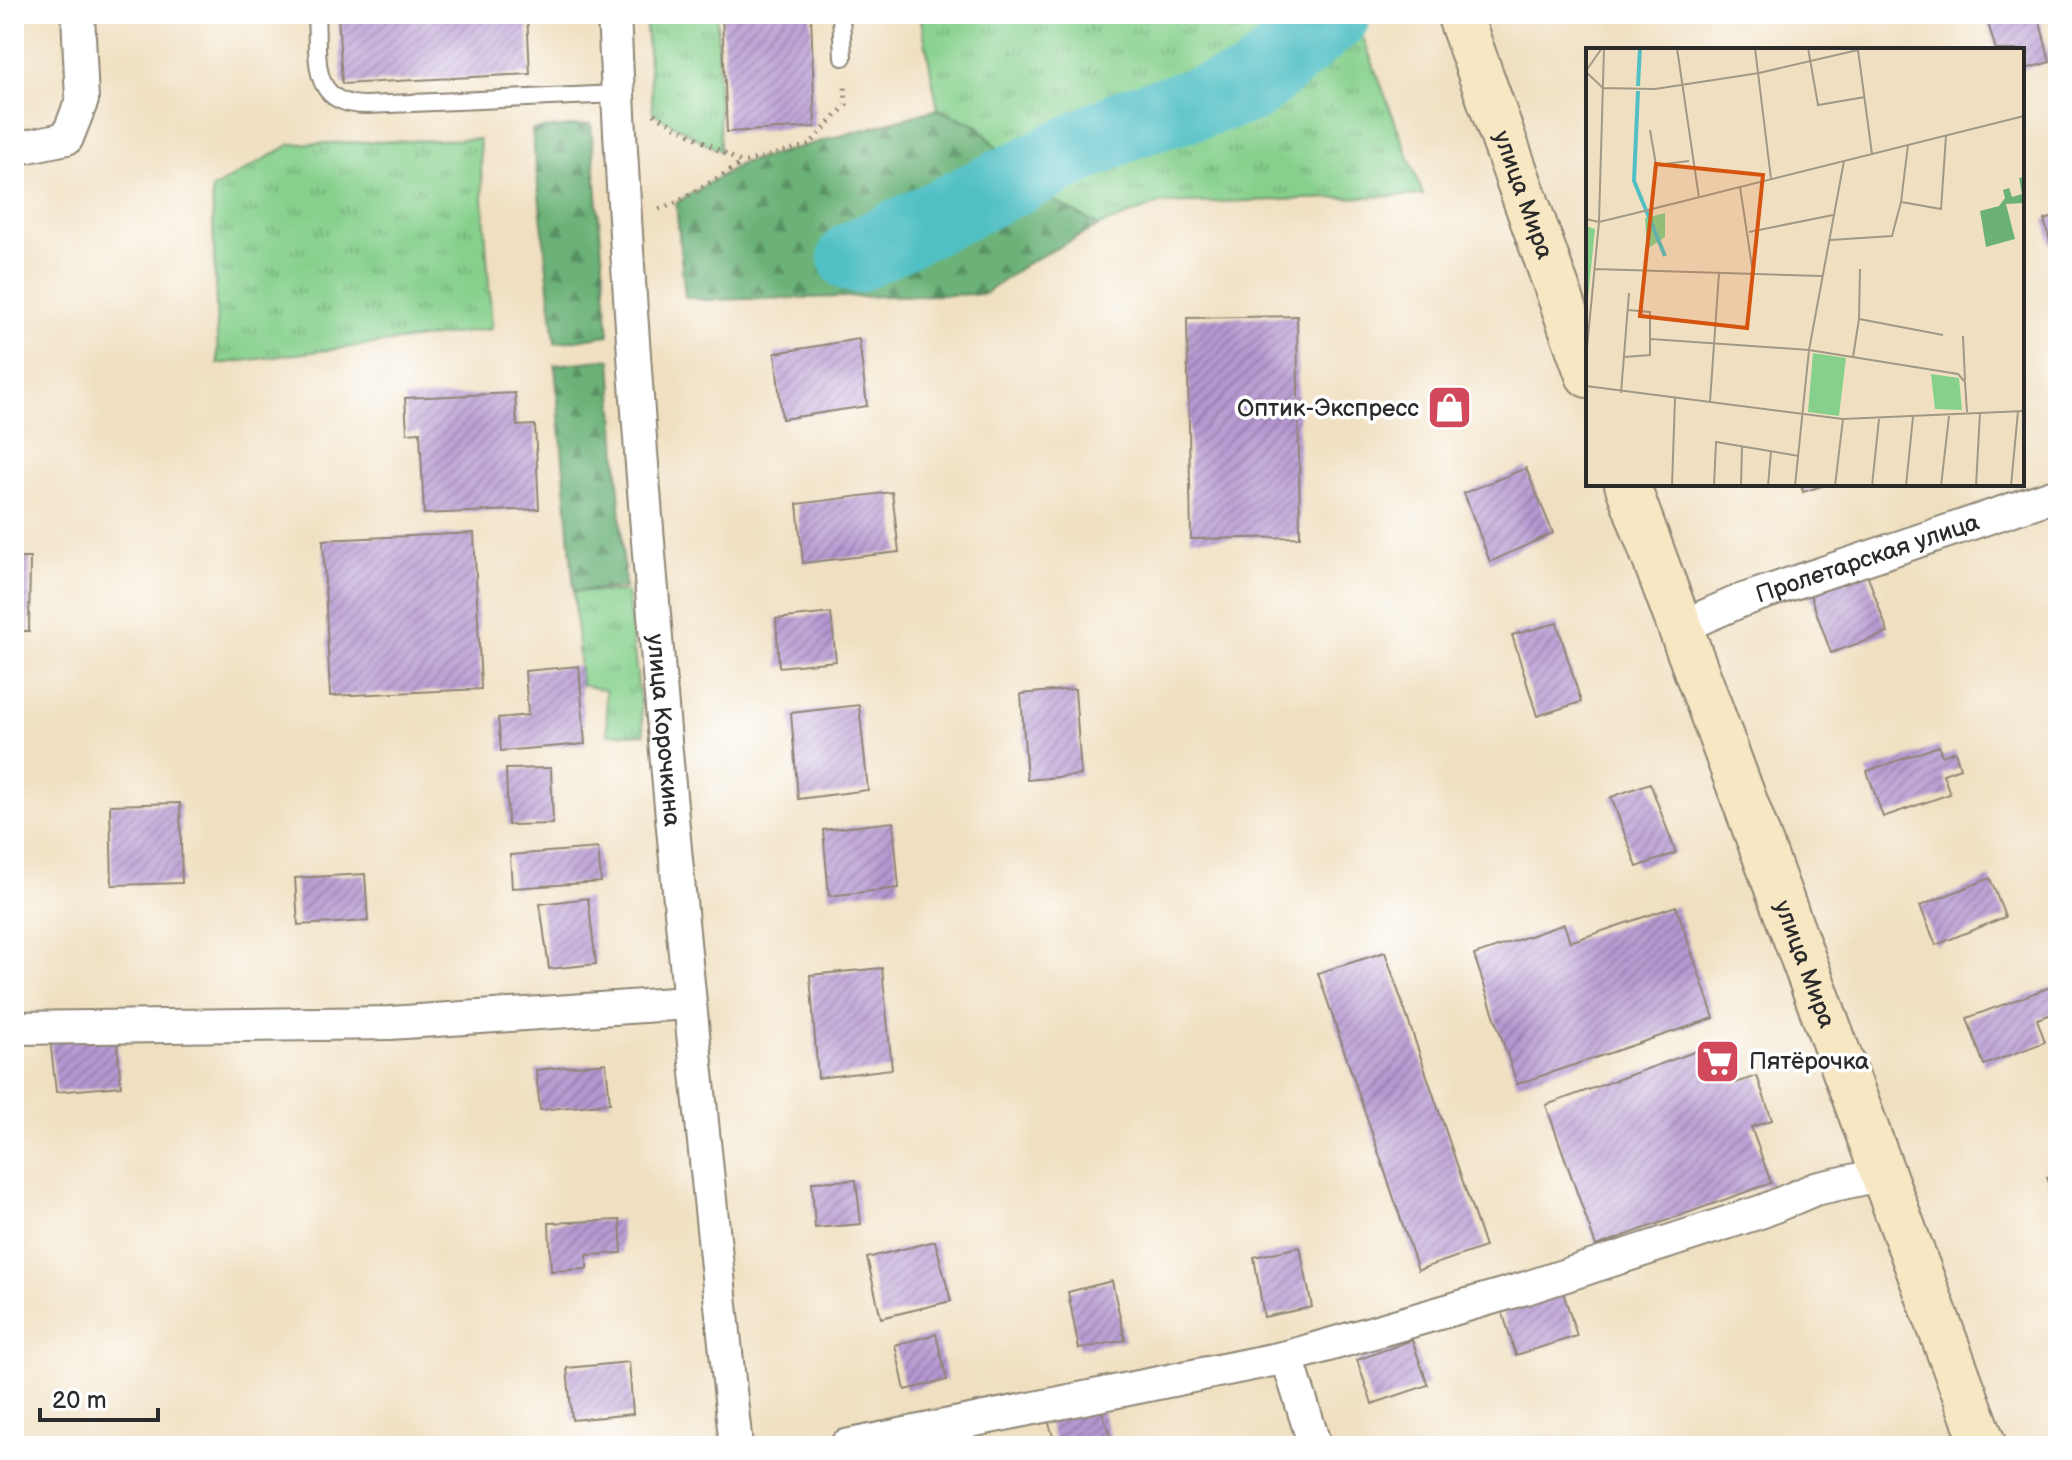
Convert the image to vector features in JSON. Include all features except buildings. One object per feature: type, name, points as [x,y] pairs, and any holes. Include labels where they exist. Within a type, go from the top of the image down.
[{"type":"main road","name":"улица Мира","points":[[1459,14],[1586,369]]},
{"type":"main road","name":"улица Мира","points":[[1628,486],[1984,1446]]},
{"type":"street","points":[[14,149],[67,138],[82,100],[78,14]]},
{"type":"street","name":"улица Корочкина","points":[[614,14],[652,592],[688,1003],[736,1446]]},
{"type":"street","name":"Пролетарская улица","points":[[1678,628],[1740,601],[2058,494]]},
{"type":"street","points":[[14,1028],[390,1023],[688,1003]]},
{"type":"street","points":[[846,1446],[1287,1357],[1526,1288],[1763,1211],[1815,1189],[1884,1174]]},
{"type":"street","points":[[1287,1357],[1315,1446]]},
{"type":"lane","points":[[316,14],[323,87],[330,98],[339,102],[381,104],[618,94]]},
{"type":"lane","points":[[841,14],[843,57]]},
{"type":"path","points":[[628,220],[676,203],[742,163],[809,145],[846,105],[843,57]]},
{"type":"path","points":[[618,94],[742,163]]},
{"type":"green space","points":[[645,14],[717,14],[720,151],[653,113]]},
{"type":"green space","points":[[920,14],[1354,14],[1423,195],[1159,204],[1099,226],[1031,188],[978,126],[938,109]]},
{"type":"green space","points":[[938,109],[978,126],[1031,188],[1099,226],[1024,265],[985,294],[705,300],[685,297],[676,203],[742,163]]},
{"type":"green space","points":[[591,124],[609,335],[555,343],[532,130]]},
{"type":"green space","points":[[479,139],[492,329],[218,364],[212,189],[291,144]]},
{"type":"green space","points":[[611,359],[625,588],[574,591],[555,365]]},
{"type":"green space","points":[[574,591],[627,592],[644,734],[608,734],[605,690],[581,685]]},
{"type":"waterway","points":[[854,257],[1130,123],[1250,87],[1335,14]]},
{"type":"place","name":"Оптик-Экспресс","points":[[1450,408]]},
{"type":"place","name":"Пятёрочка","points":[[1718,1061]]}]
